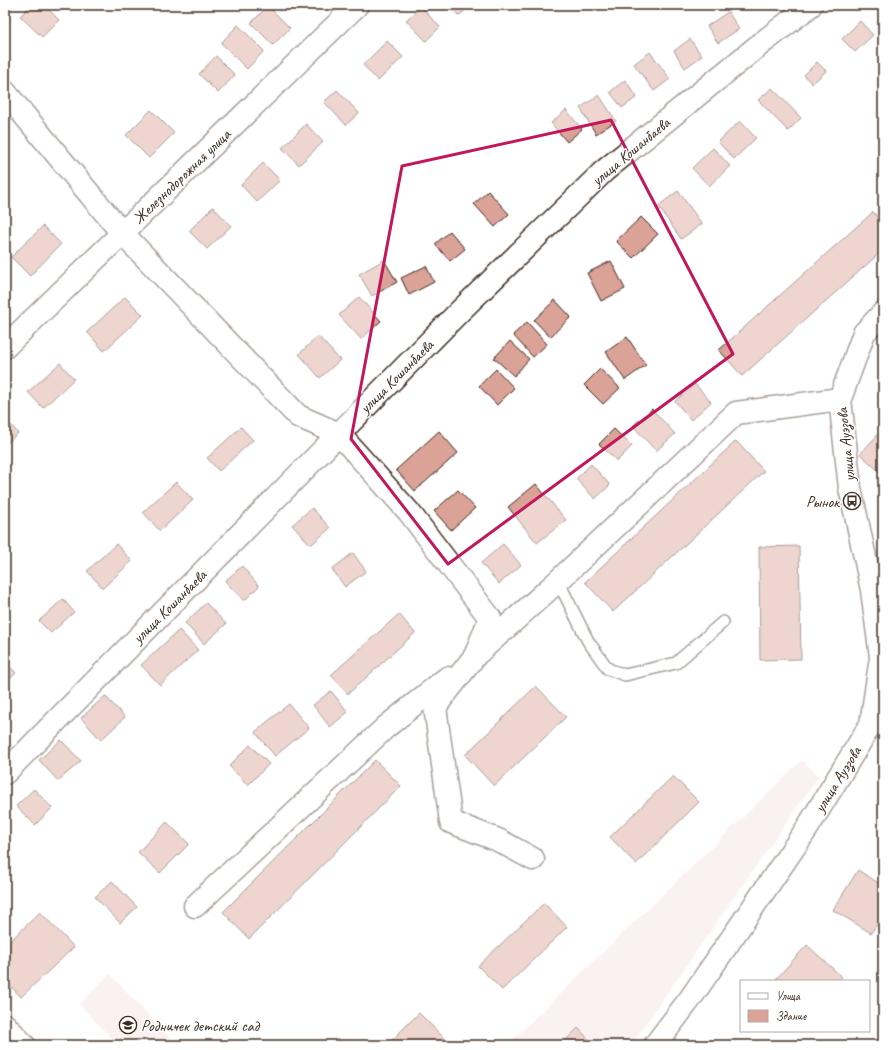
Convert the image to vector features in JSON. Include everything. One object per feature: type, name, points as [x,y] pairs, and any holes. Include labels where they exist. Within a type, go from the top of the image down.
[{"type":"street","name":"Железнодорожная улица","points":[[5,347],[357,5]]},
{"type":"street","name":"улица Кошанбаева","points":[[5,773],[460,311],[604,171],[811,5]]},
{"type":"street","points":[[5,92],[122,233],[298,416],[338,434],[409,512],[490,618],[475,656],[435,707],[451,822],[498,840],[533,859]]},
{"type":"street","points":[[195,906],[386,727],[475,656],[558,581],[736,413],[840,399],[864,333],[883,313]]},
{"type":"street","name":"улица Ауэзова","points":[[655,1045],[690,999],[806,830],[871,724],[881,657],[872,590],[850,488],[840,399]]},
{"type":"street","points":[[5,1025],[24,1045]]},
{"type":"lane","points":[[558,581],[588,641],[600,658],[608,669],[625,675],[676,663],[723,622]]},
{"type":"highlighted area","points":[[611,120],[733,354],[448,564],[351,439],[402,166]]},
{"type":"shaded area","points":[[802,760],[819,776],[631,1045],[507,1045]]},
{"type":"shaded area","name":"Родничек детский сад","points":[[110,974],[177,1045],[118,1045],[79,1004]]},
{"type":"building","points":[[31,5],[44,5],[59,20],[42,37],[20,16]]},
{"type":"building","points":[[448,5],[470,5],[459,16]]},
{"type":"building","points":[[268,6],[290,28],[273,45],[251,23]]},
{"type":"building","points":[[421,7],[440,27],[426,41],[406,20]]},
{"type":"building","points":[[728,12],[739,29],[718,43],[707,26]]},
{"type":"building","points":[[860,21],[873,35],[855,52],[842,39]]},
{"type":"building","points":[[238,25],[264,51],[247,69],[221,43]]},
{"type":"building","points":[[690,39],[702,56],[685,68],[674,51]]},
{"type":"building","points":[[387,41],[403,57],[378,81],[363,65]]},
{"type":"building","points":[[650,52],[670,79],[654,91],[634,64]]},
{"type":"building","points":[[216,56],[235,75],[218,93],[199,74]]},
{"type":"building","points":[[817,62],[826,71],[812,84],[804,75]]},
{"type":"building","points":[[625,80],[637,97],[622,108],[610,92]]},
{"type":"building","points":[[772,88],[801,118],[788,131],[758,100]]},
{"type":"building","points":[[337,90],[359,113],[346,125],[324,102]]},
{"type":"building","points":[[599,95],[616,121],[596,134],[580,108]]},
{"type":"building","points":[[151,110],[174,133],[149,158],[126,135]]},
{"type":"building","points":[[566,110],[582,129],[567,142],[551,123]]},
{"type":"building","points":[[740,121],[756,138],[734,159],[718,142]]},
{"type":"building","points":[[306,124],[323,142],[299,165],[282,148]]},
{"type":"building","points":[[713,148],[730,166],[709,186],[692,168]]},
{"type":"building","points":[[263,163],[280,180],[257,202],[241,185]]},
{"type":"building","points":[[488,191],[509,214],[495,227],[474,204]]},
{"type":"building","points":[[678,191],[702,224],[681,239],[658,206]]},
{"type":"building","points":[[213,207],[231,226],[207,249],[189,231]]},
{"type":"building","points":[[873,212],[883,223],[883,250],[742,376],[719,350]]},
{"type":"building","points":[[641,217],[658,234],[633,258],[616,241]]},
{"type":"building","points":[[43,226],[61,244],[30,276],[11,257]]},
{"type":"building","points":[[450,231],[465,249],[450,261],[435,244]]},
{"type":"building","points":[[384,260],[397,282],[372,296],[359,274]]},
{"type":"building","points":[[611,261],[625,289],[601,301],[587,273]]},
{"type":"building","points":[[426,266],[434,282],[409,295],[401,278]]},
{"type":"building","points":[[125,297],[143,315],[104,351],[87,332]]},
{"type":"building","points":[[359,297],[381,321],[361,339],[339,315]]},
{"type":"building","points":[[555,300],[571,317],[550,337],[534,320]]},
{"type":"building","points":[[527,322],[547,344],[533,357],[513,335]]},
{"type":"building","points":[[318,336],[340,360],[320,378],[299,354]]},
{"type":"building","points":[[627,337],[646,365],[625,380],[606,352]]},
{"type":"building","points":[[510,341],[529,359],[514,376],[494,358]]},
{"type":"building","points":[[60,363],[74,379],[43,408],[28,392]]},
{"type":"building","points":[[496,369],[514,388],[497,405],[479,386]]},
{"type":"building","points":[[600,369],[620,388],[603,404],[584,385]]},
{"type":"building","points":[[695,384],[711,402],[691,420],[675,401]]},
{"type":"building","points":[[652,409],[675,434],[656,451],[633,426]]},
{"type":"building","points":[[5,418],[18,433],[5,445]]},
{"type":"building","points":[[241,427],[253,440],[219,471],[207,458]]},
{"type":"building","points":[[614,429],[632,446],[617,461],[599,444]]},
{"type":"building","points":[[883,429],[883,475],[860,454]]},
{"type":"building","points":[[439,431],[458,453],[415,491],[396,470]]},
{"type":"building","points":[[736,441],[764,471],[613,612],[585,582]]},
{"type":"building","points":[[591,464],[610,485],[595,499],[576,479]]},
{"type":"building","points":[[176,482],[193,500],[160,531],[143,512]]},
{"type":"building","points":[[536,484],[566,520],[537,543],[508,507]]},
{"type":"building","points":[[458,490],[475,508],[451,530],[434,511]]},
{"type":"building","points":[[312,508],[330,528],[311,545],[292,525]]},
{"type":"building","points":[[116,544],[132,561],[103,588],[87,571]]},
{"type":"building","points":[[503,544],[521,565],[499,584],[481,563]]},
{"type":"building","points":[[799,546],[801,659],[760,660],[759,547]]},
{"type":"building","points":[[353,553],[366,571],[345,587],[332,569]]},
{"type":"building","points":[[242,566],[259,586],[244,601],[225,581]]},
{"type":"building","points":[[63,599],[74,612],[51,633],[39,621]]},
{"type":"building","points":[[206,603],[226,624],[204,644],[185,623]]},
{"type":"building","points":[[399,614],[415,633],[348,694],[331,675]]},
{"type":"building","points":[[179,630],[198,650],[160,685],[141,665]]},
{"type":"building","points":[[5,662],[16,673],[5,683]]},
{"type":"building","points":[[536,686],[566,717],[494,786],[465,755]]},
{"type":"building","points":[[331,691],[348,712],[330,727],[313,705]]},
{"type":"building","points":[[105,696],[125,717],[101,740],[81,718]]},
{"type":"building","points":[[289,704],[309,728],[275,756],[255,732]]},
{"type":"building","points":[[61,740],[81,761],[58,781],[39,760]]},
{"type":"building","points":[[250,745],[269,764],[248,785],[229,766]]},
{"type":"building","points":[[375,760],[401,786],[249,939],[223,912]]},
{"type":"building","points":[[673,776],[699,802],[636,864],[610,837]]},
{"type":"building","points":[[34,789],[52,808],[35,825],[16,806]]},
{"type":"building","points":[[167,822],[189,844],[160,873],[138,852]]},
{"type":"building","points":[[858,870],[883,886],[883,916],[871,933],[833,910]]},
{"type":"building","points":[[112,881],[137,907],[120,923],[95,897]]},
{"type":"building","points":[[544,903],[567,927],[502,990],[478,966]]},
{"type":"building","points":[[40,912],[74,947],[21,997],[5,980],[5,946]]},
{"type":"building","points":[[807,945],[842,977],[839,980],[776,979]]},
{"type":"building","points":[[419,1013],[447,1041],[442,1045],[387,1045]]},
{"type":"building","points":[[578,1028],[594,1045],[561,1045]]},
{"type":"place","name":"Рынок","points":[[852,501]]},
{"type":"place","name":"Родничек детский сад","points":[[128,1025]]}]
